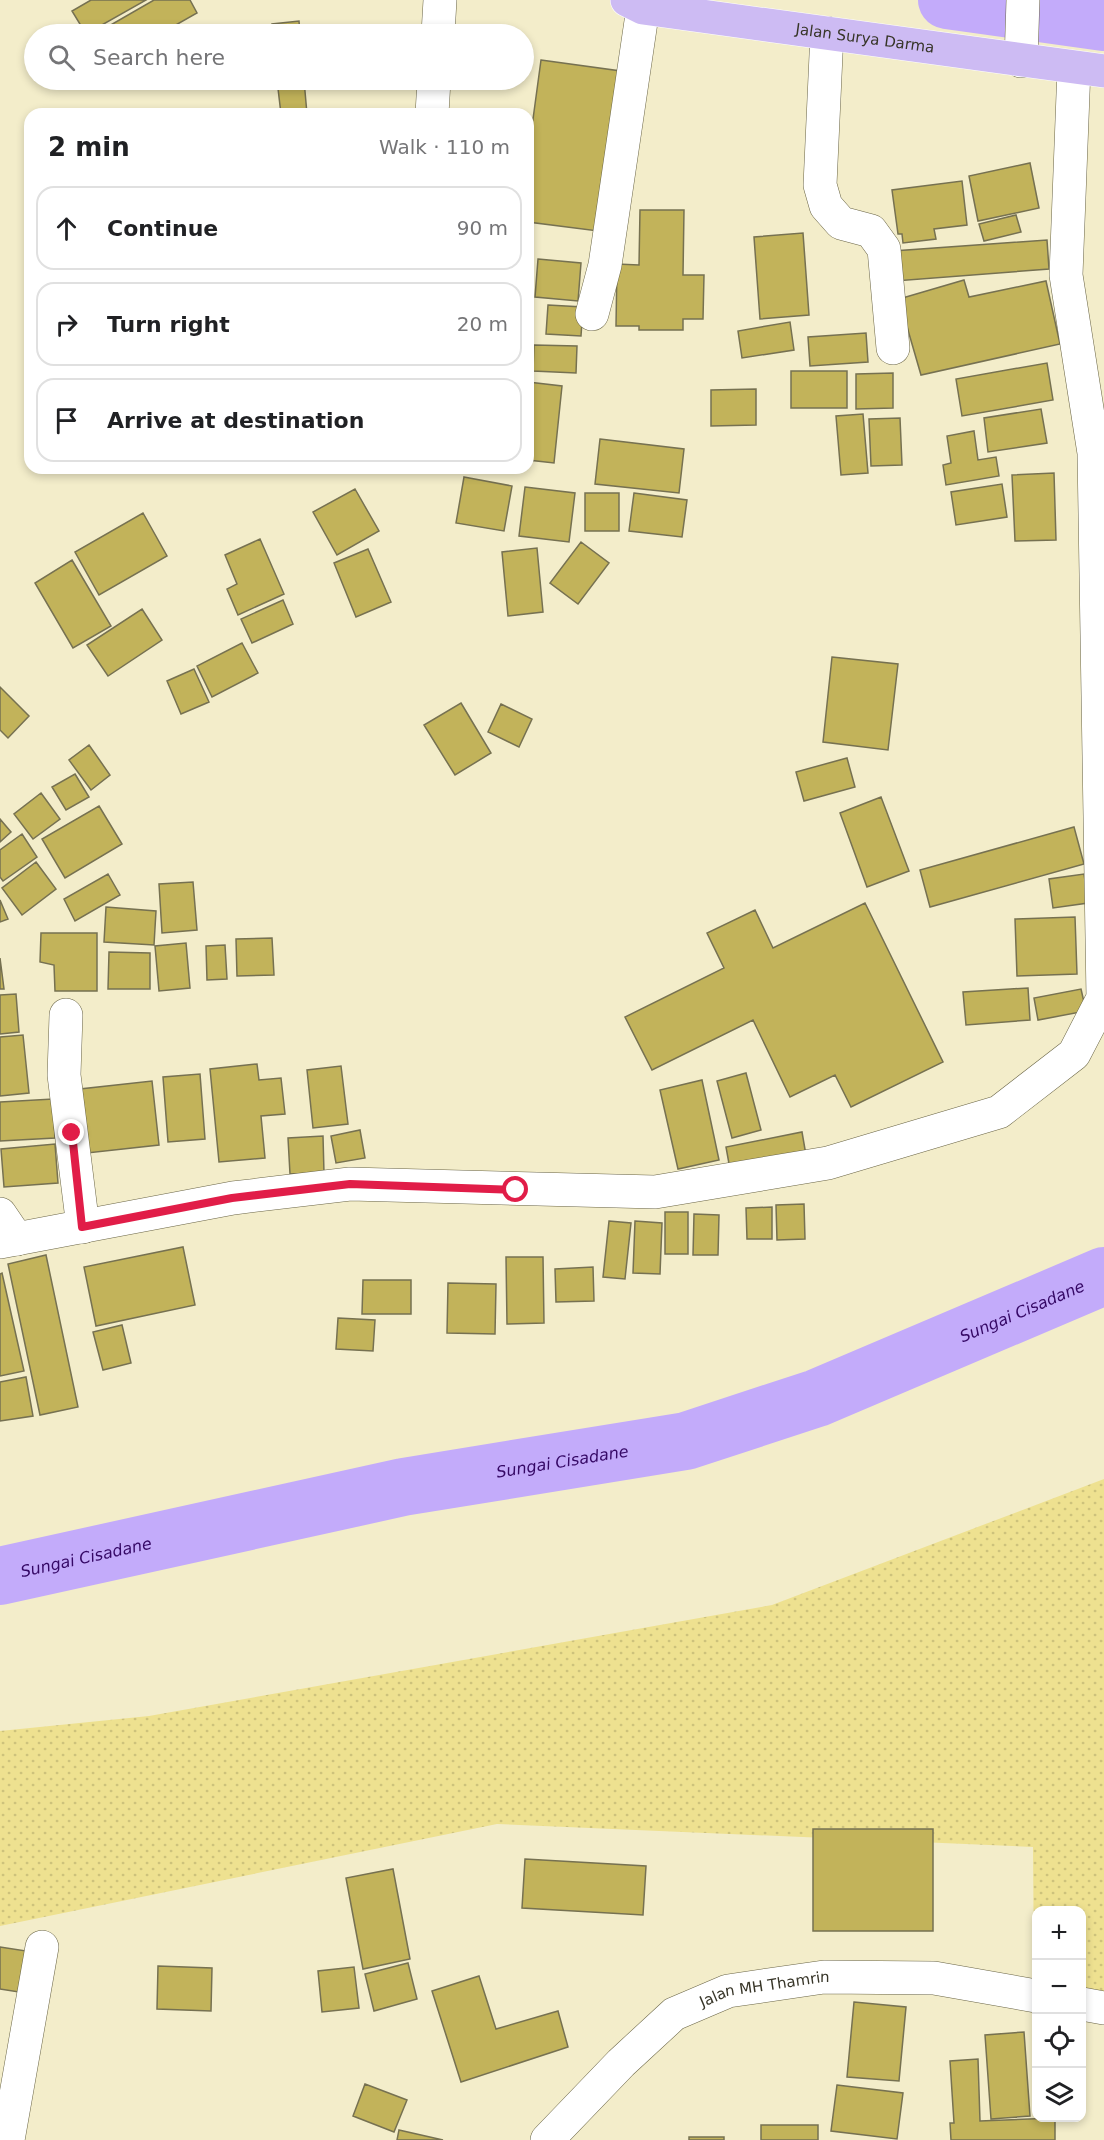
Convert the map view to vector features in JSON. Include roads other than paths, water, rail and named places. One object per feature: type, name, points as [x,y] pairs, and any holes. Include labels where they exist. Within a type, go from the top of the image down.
[{"type":"main road","name":"Jalan Surya Darma","points":[[635,4],[827,33],[1021,53],[1089,69]]},
{"type":"street","points":[[439,24],[440,0]]},
{"type":"street","points":[[1021,53],[1023,0]]},
{"type":"street","points":[[592,314],[605,265],[635,4]]},
{"type":"street","points":[[827,33],[820,185],[826,206],[841,224],[871,231],[884,249],[893,348]]},
{"type":"street","points":[[6,1232],[82,1227],[232,1198],[350,1184],[655,1192],[828,1163],[999,1112],[1074,1054],[1103,998],[1094,453],[1066,275],[1089,69]]},
{"type":"street","points":[[432,108],[433,90]]},
{"type":"street","points":[[66,1015],[63,1075],[82,1227]]},
{"type":"street","points":[[8,2140],[42,1947]]},
{"type":"street","name":"Jalan MH Thamrin","points":[[547,2140],[621,2063],[674,2014],[728,1992],[824,1977],[934,1978],[1032,1995]]},
{"type":"street","points":[[1086,2005],[1104,2008]]},
{"type":"waterway","points":[[947,0],[1104,22]]},
{"type":"waterway","name":"Sungai Cisadane","points":[[0,1576],[403,1487],[686,1441],[817,1398],[1104,1276]]}]
